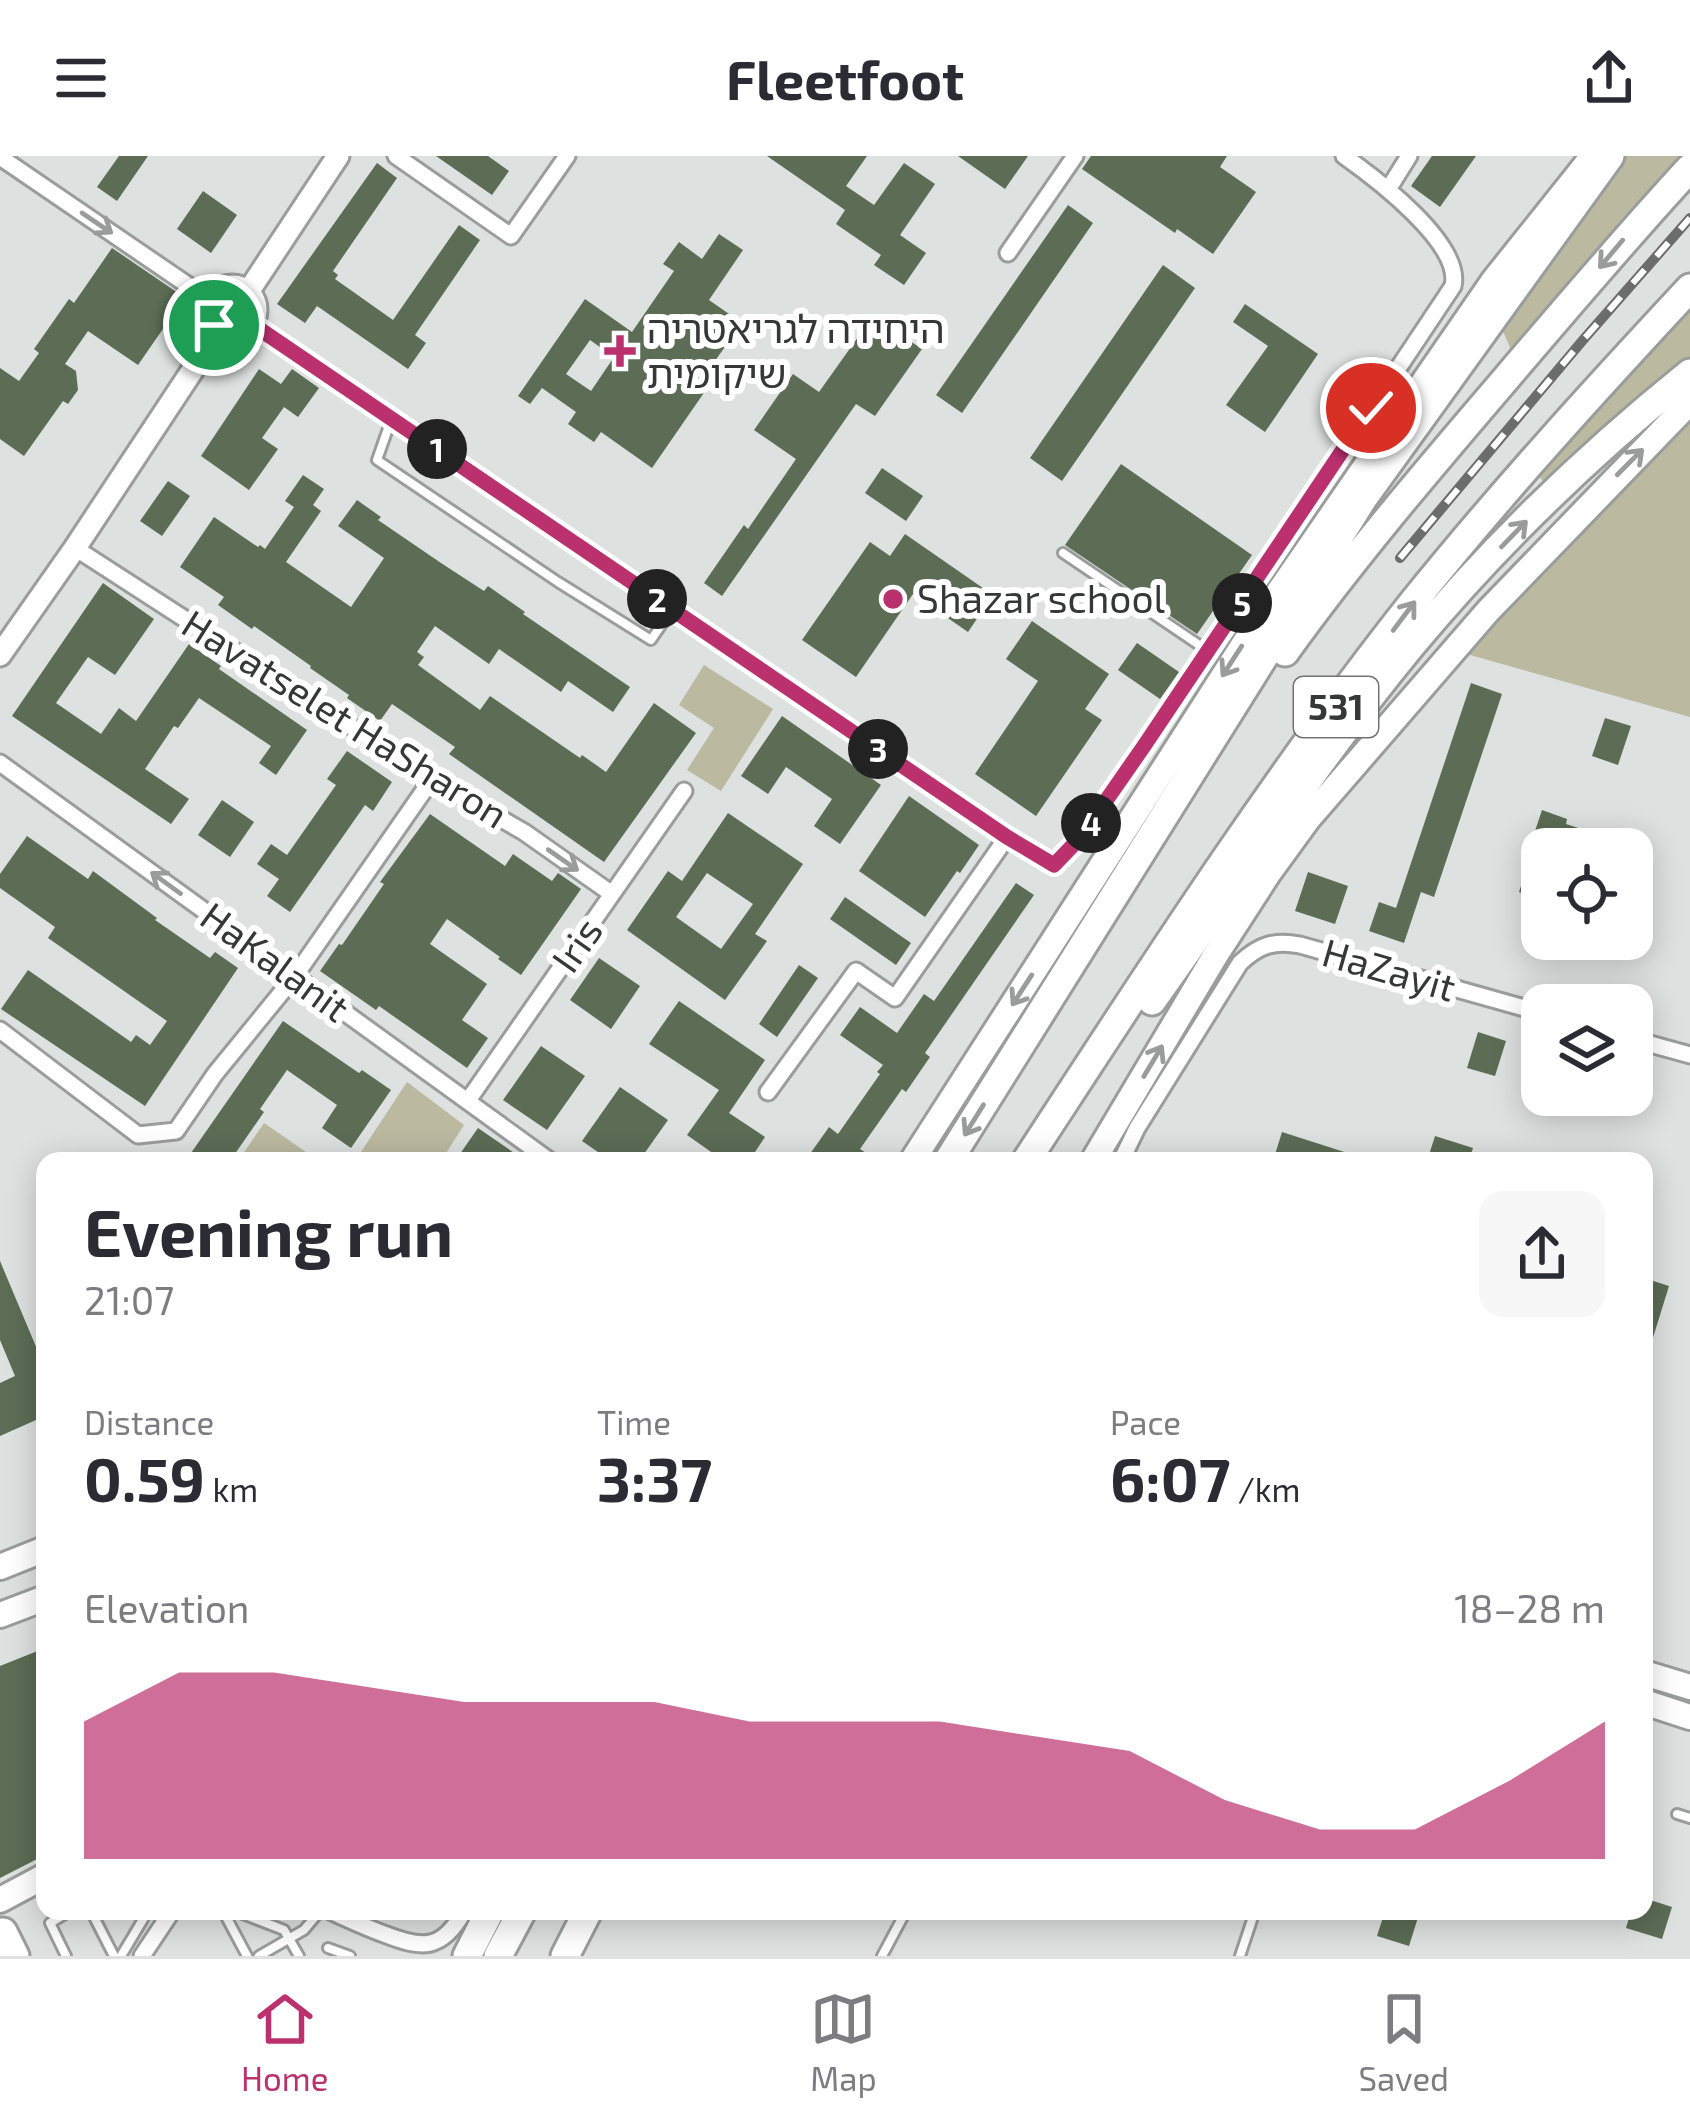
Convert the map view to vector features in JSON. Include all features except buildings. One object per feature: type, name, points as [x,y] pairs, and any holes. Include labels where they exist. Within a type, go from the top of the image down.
[{"type":"highway","points":[[1148,842],[1364,497],[1610,156]]},
{"type":"highway","name":"531","points":[[954,1152],[1148,842],[1344,575],[1448,446],[1690,168]]},
{"type":"highway","name":"531","points":[[1033,1152],[1197,900],[1415,601],[1690,288]]},
{"type":"highway","points":[[1044,1152],[1346,729],[1411,646],[1575,472],[1690,374]]},
{"type":"highway","points":[[467,1956],[485,1920]]},
{"type":"highway","points":[[498,1956],[517,1920]]},
{"type":"highway","points":[[565,1956],[583,1920]]},
{"type":"main road","points":[[918,1152],[1260,619],[1494,280],[1593,156]]},
{"type":"main road","points":[[1098,1152],[1215,956],[1308,819],[1488,611],[1690,402]]},
{"type":"main road","points":[[0,1567],[36,1553]]},
{"type":"main road","points":[[0,1615],[36,1601]]},
{"type":"main road","points":[[1653,1676],[1690,1687]]},
{"type":"main road","points":[[1653,1705],[1690,1718]]},
{"type":"main road","points":[[0,1900],[36,1881]]},
{"type":"street","points":[[248,292],[338,156]]},
{"type":"street","points":[[396,156],[511,236],[567,156]]},
{"type":"street","points":[[1008,253],[1075,156]]},
{"type":"street","points":[[252,324],[1054,865],[1080,838],[1209,652],[1453,286],[1452,261],[1390,188],[1343,156]]},
{"type":"street","points":[[1390,188],[1409,156]]},
{"type":"street","points":[[0,157],[211,301]]},
{"type":"street","points":[[227,287],[248,292],[256,307],[252,324],[236,333],[219,330],[209,314],[211,301],[227,287]]},
{"type":"street","points":[[0,655],[219,330]]},
{"type":"street","name":"Havatselet HaSharon","points":[[76,548],[432,779],[524,832],[612,894]]},
{"type":"street","name":"HaKalanit","points":[[0,763],[538,1152]]},
{"type":"street","points":[[0,1030],[138,1135],[176,1131],[215,1074],[295,976],[432,779]]},
{"type":"street","name":"Iris","points":[[469,1100],[684,791]]},
{"type":"street","points":[[769,1092],[856,971],[895,998],[1007,837]]},
{"type":"street","name":"HaZayit","points":[[1125,1152],[1240,963],[1262,945],[1287,942],[1521,1007]]},
{"type":"street","points":[[1653,1045],[1690,1055]]},
{"type":"street","points":[[142,1956],[166,1920]]},
{"type":"street","points":[[365,1920],[404,1942],[422,1946],[449,1933],[458,1920]]},
{"type":"lane","points":[[392,419],[377,460],[651,640],[672,609]]},
{"type":"lane","points":[[1063,553],[1209,652]]},
{"type":"lane","points":[[1678,1814],[1690,1818]]},
{"type":"lane","points":[[55,1920],[50,1923],[66,1956]]},
{"type":"lane","points":[[96,1920],[118,1956],[142,1920]]},
{"type":"lane","points":[[228,1920],[247,1956]]},
{"type":"lane","points":[[258,1920],[284,1930],[298,1956]]},
{"type":"lane","points":[[259,1956],[314,1920]]},
{"type":"lane","points":[[882,1956],[901,1920]]},
{"type":"lane","points":[[1240,1956],[1252,1920]]},
{"type":"lane","points":[[328,1948],[350,1956]]},
{"type":"shaded area","points":[[1623,156],[1682,156],[1511,350],[1503,331]]},
{"type":"shaded area","points":[[1690,307],[1690,358],[1601,429],[1545,484],[1537,473]]},
{"type":"shaded area","points":[[1690,414],[1690,717],[1456,651]]},
{"type":"shaded area","points":[[704,665],[773,709],[721,791],[687,770],[714,728],[679,705]]},
{"type":"shaded area","points":[[407,1082],[464,1125],[447,1152],[361,1152]]},
{"type":"shaded area","points":[[264,1123],[306,1152],[244,1152]]},
{"type":"railway","points":[[1400,558],[1690,218]]},
{"type":"place","name":"היחידה לגריאטריה שיקומית","points":[[620,351]]},
{"type":"place","name":"Shazar school","points":[[893,599]]},
{"type":"route","points":[[214,325],[236,333],[252,324],[1054,865],[1080,838],[1144,746],[1371,408]]}]
